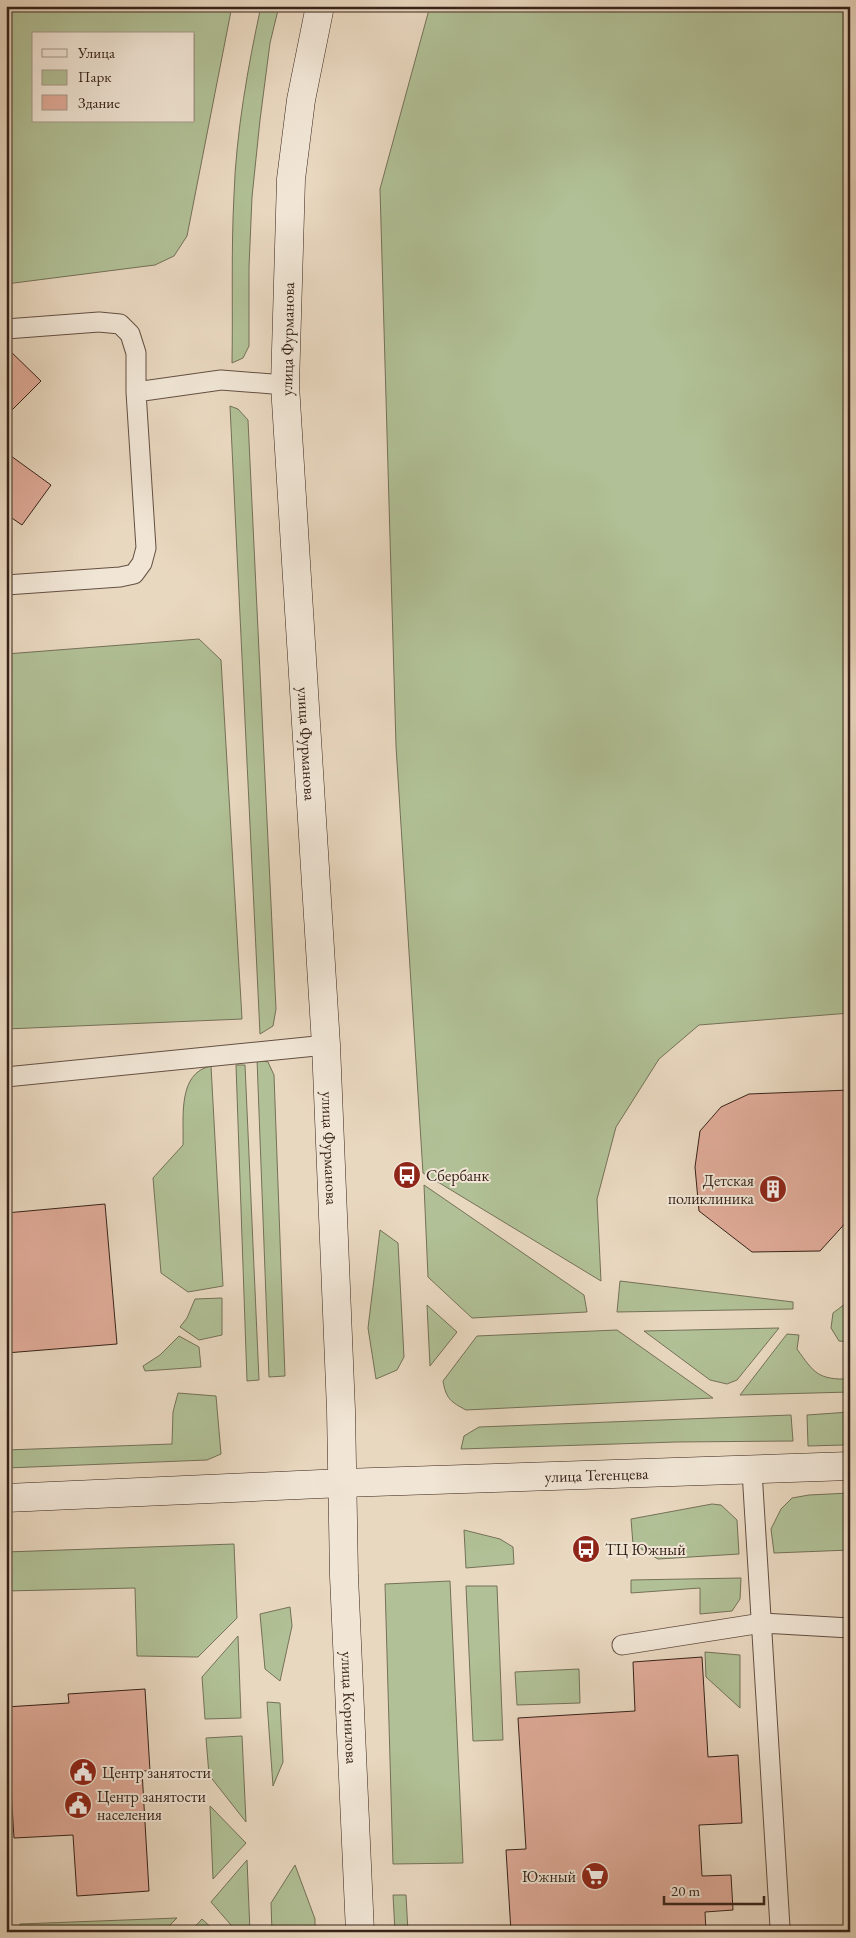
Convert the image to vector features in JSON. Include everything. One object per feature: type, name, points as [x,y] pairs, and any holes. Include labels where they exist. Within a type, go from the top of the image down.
[{"type":"main road","name":"улица Фурманова","points":[[320,6],[301,100],[291,180],[285,384],[326,1045],[343,1483]]},
{"type":"main road","name":"улица Тегенцева","points":[[6,1498],[343,1483],[581,1474],[752,1471],[850,1466]]},
{"type":"main road","name":"улица Корнилова","points":[[343,1483],[344,1576],[360,1932]]},
{"type":"lane","points":[[6,329],[99,322],[120,324],[130,334],[136,353],[136,392],[146,548],[142,563],[134,574],[120,577],[6,584]]},
{"type":"lane","points":[[136,392],[221,380],[285,384]]},
{"type":"lane","points":[[6,1077],[326,1045]]},
{"type":"lane","points":[[752,1471],[780,1927]]},
{"type":"lane","points":[[622,1645],[762,1623],[850,1628]]},
{"type":"green space","points":[[6,6],[232,6],[187,236],[174,256],[155,265],[6,284]]},
{"type":"green space","points":[[261,6],[279,6],[270,43],[252,197],[249,267],[249,346],[243,358],[232,363],[235,172],[243,100]]},
{"type":"green space","points":[[430,6],[850,6],[850,1013],[699,1025],[659,1059],[616,1127],[597,1199],[601,1281],[423,1173],[396,746],[380,189]]},
{"type":"green space","points":[[230,406],[238,409],[248,420],[276,1009],[273,1026],[260,1034]]},
{"type":"green space","points":[[199,639],[221,660],[242,1019],[6,1029],[6,654]]},
{"type":"green space","points":[[257,1059],[268,1062],[274,1075],[285,1376],[269,1377]]},
{"type":"green space","points":[[236,1065],[245,1065],[259,1380],[247,1381]]},
{"type":"green space","points":[[211,1066],[223,1286],[188,1292],[161,1273],[153,1178],[183,1145],[183,1110],[187,1087],[200,1070]]},
{"type":"green space","points":[[424,1185],[584,1295],[587,1312],[472,1318],[428,1277]]},
{"type":"green space","points":[[380,1230],[398,1243],[404,1357],[397,1370],[376,1379],[368,1328]]},
{"type":"green space","points":[[620,1281],[793,1302],[793,1309],[617,1312]]},
{"type":"green space","points":[[222,1298],[222,1335],[199,1340],[180,1327],[187,1318],[195,1299]]},
{"type":"green space","points":[[845,1304],[850,1305],[850,1342],[839,1341],[831,1328],[833,1313]]},
{"type":"green space","points":[[427,1305],[457,1332],[430,1366]]},
{"type":"green space","points":[[779,1328],[737,1380],[727,1384],[710,1380],[644,1331]]},
{"type":"green space","points":[[617,1330],[713,1398],[466,1410],[453,1402],[446,1392],[443,1381],[477,1336]]},
{"type":"green space","points":[[787,1334],[799,1335],[797,1349],[808,1364],[818,1373],[831,1378],[850,1379],[850,1392],[740,1395]]},
{"type":"green space","points":[[179,1336],[199,1347],[201,1367],[145,1371],[143,1366],[160,1355]]},
{"type":"green space","points":[[178,1393],[216,1396],[221,1454],[207,1460],[6,1468],[6,1450],[172,1444],[173,1412]]},
{"type":"green space","points":[[850,1412],[850,1443],[808,1446],[807,1415]]},
{"type":"green space","points":[[791,1415],[793,1441],[676,1442],[461,1449],[464,1436],[479,1427]]},
{"type":"green space","points":[[850,1493],[850,1550],[774,1553],[771,1529],[781,1509],[792,1498],[809,1495]]},
{"type":"green space","points":[[712,1504],[721,1505],[737,1520],[739,1554],[658,1559],[633,1544],[631,1519]]},
{"type":"green space","points":[[464,1530],[500,1539],[513,1547],[514,1564],[466,1568]]},
{"type":"green space","points":[[234,1544],[237,1618],[198,1657],[137,1656],[135,1588],[6,1591],[6,1552]]},
{"type":"green space","points":[[741,1578],[740,1599],[732,1611],[700,1614],[700,1588],[631,1593],[631,1580]]},
{"type":"green space","points":[[450,1581],[463,1863],[393,1864],[385,1584]]},
{"type":"green space","points":[[466,1586],[497,1586],[503,1740],[473,1741]]},
{"type":"green space","points":[[290,1607],[292,1626],[280,1681],[265,1669],[260,1614]]},
{"type":"green space","points":[[238,1636],[241,1718],[205,1719],[202,1677]]},
{"type":"green space","points":[[705,1652],[740,1655],[740,1708],[706,1677]]},
{"type":"green space","points":[[579,1669],[580,1703],[517,1705],[515,1672]]},
{"type":"green space","points":[[267,1702],[280,1703],[283,1762],[273,1786]]},
{"type":"green space","points":[[242,1736],[246,1822],[209,1775],[206,1738]]},
{"type":"green space","points":[[210,1806],[246,1843],[213,1879]]},
{"type":"green space","points":[[247,1860],[250,1932],[237,1932],[211,1902]]},
{"type":"green space","points":[[295,1865],[315,1919],[315,1932],[272,1932],[271,1903]]},
{"type":"green space","points":[[393,1895],[406,1895],[408,1932],[395,1932]]},
{"type":"green space","points":[[177,1918],[163,1932],[20,1932],[20,1924]]},
{"type":"green space","points":[[202,1919],[216,1932],[190,1932]]},
{"type":"building","points":[[6,347],[41,381],[7,415],[11,456],[51,485],[22,525],[6,514]]},
{"type":"building","name":"Детская поликлиника","points":[[850,1090],[850,1218],[820,1251],[752,1252],[699,1211],[695,1167],[700,1131],[721,1107],[749,1094]]},
{"type":"building","points":[[105,1204],[117,1344],[6,1353],[6,1213]]},
{"type":"building","points":[[702,1657],[708,1757],[738,1755],[742,1823],[699,1825],[702,1876],[731,1875],[733,1910],[705,1912],[706,1932],[511,1932],[506,1850],[526,1849],[518,1718],[635,1711],[633,1662]]},
{"type":"building","name":"Центр занятости населения","points":[[145,1689],[150,1771],[142,1771],[149,1891],[77,1896],[73,1835],[14,1838],[10,1774],[6,1775],[6,1707],[69,1703],[68,1694]]},
{"type":"place","name":"Сбербанк","points":[[407,1175]]},
{"type":"place","name":"Детская поликлиника","points":[[773,1189]]},
{"type":"place","name":"ТЦ Южный","points":[[586,1549]]},
{"type":"place","name":"Центр занятости","points":[[83,1772]]},
{"type":"place","name":"Центр занятости населения","points":[[78,1805]]},
{"type":"place","name":"Южный","points":[[595,1876]]}]
